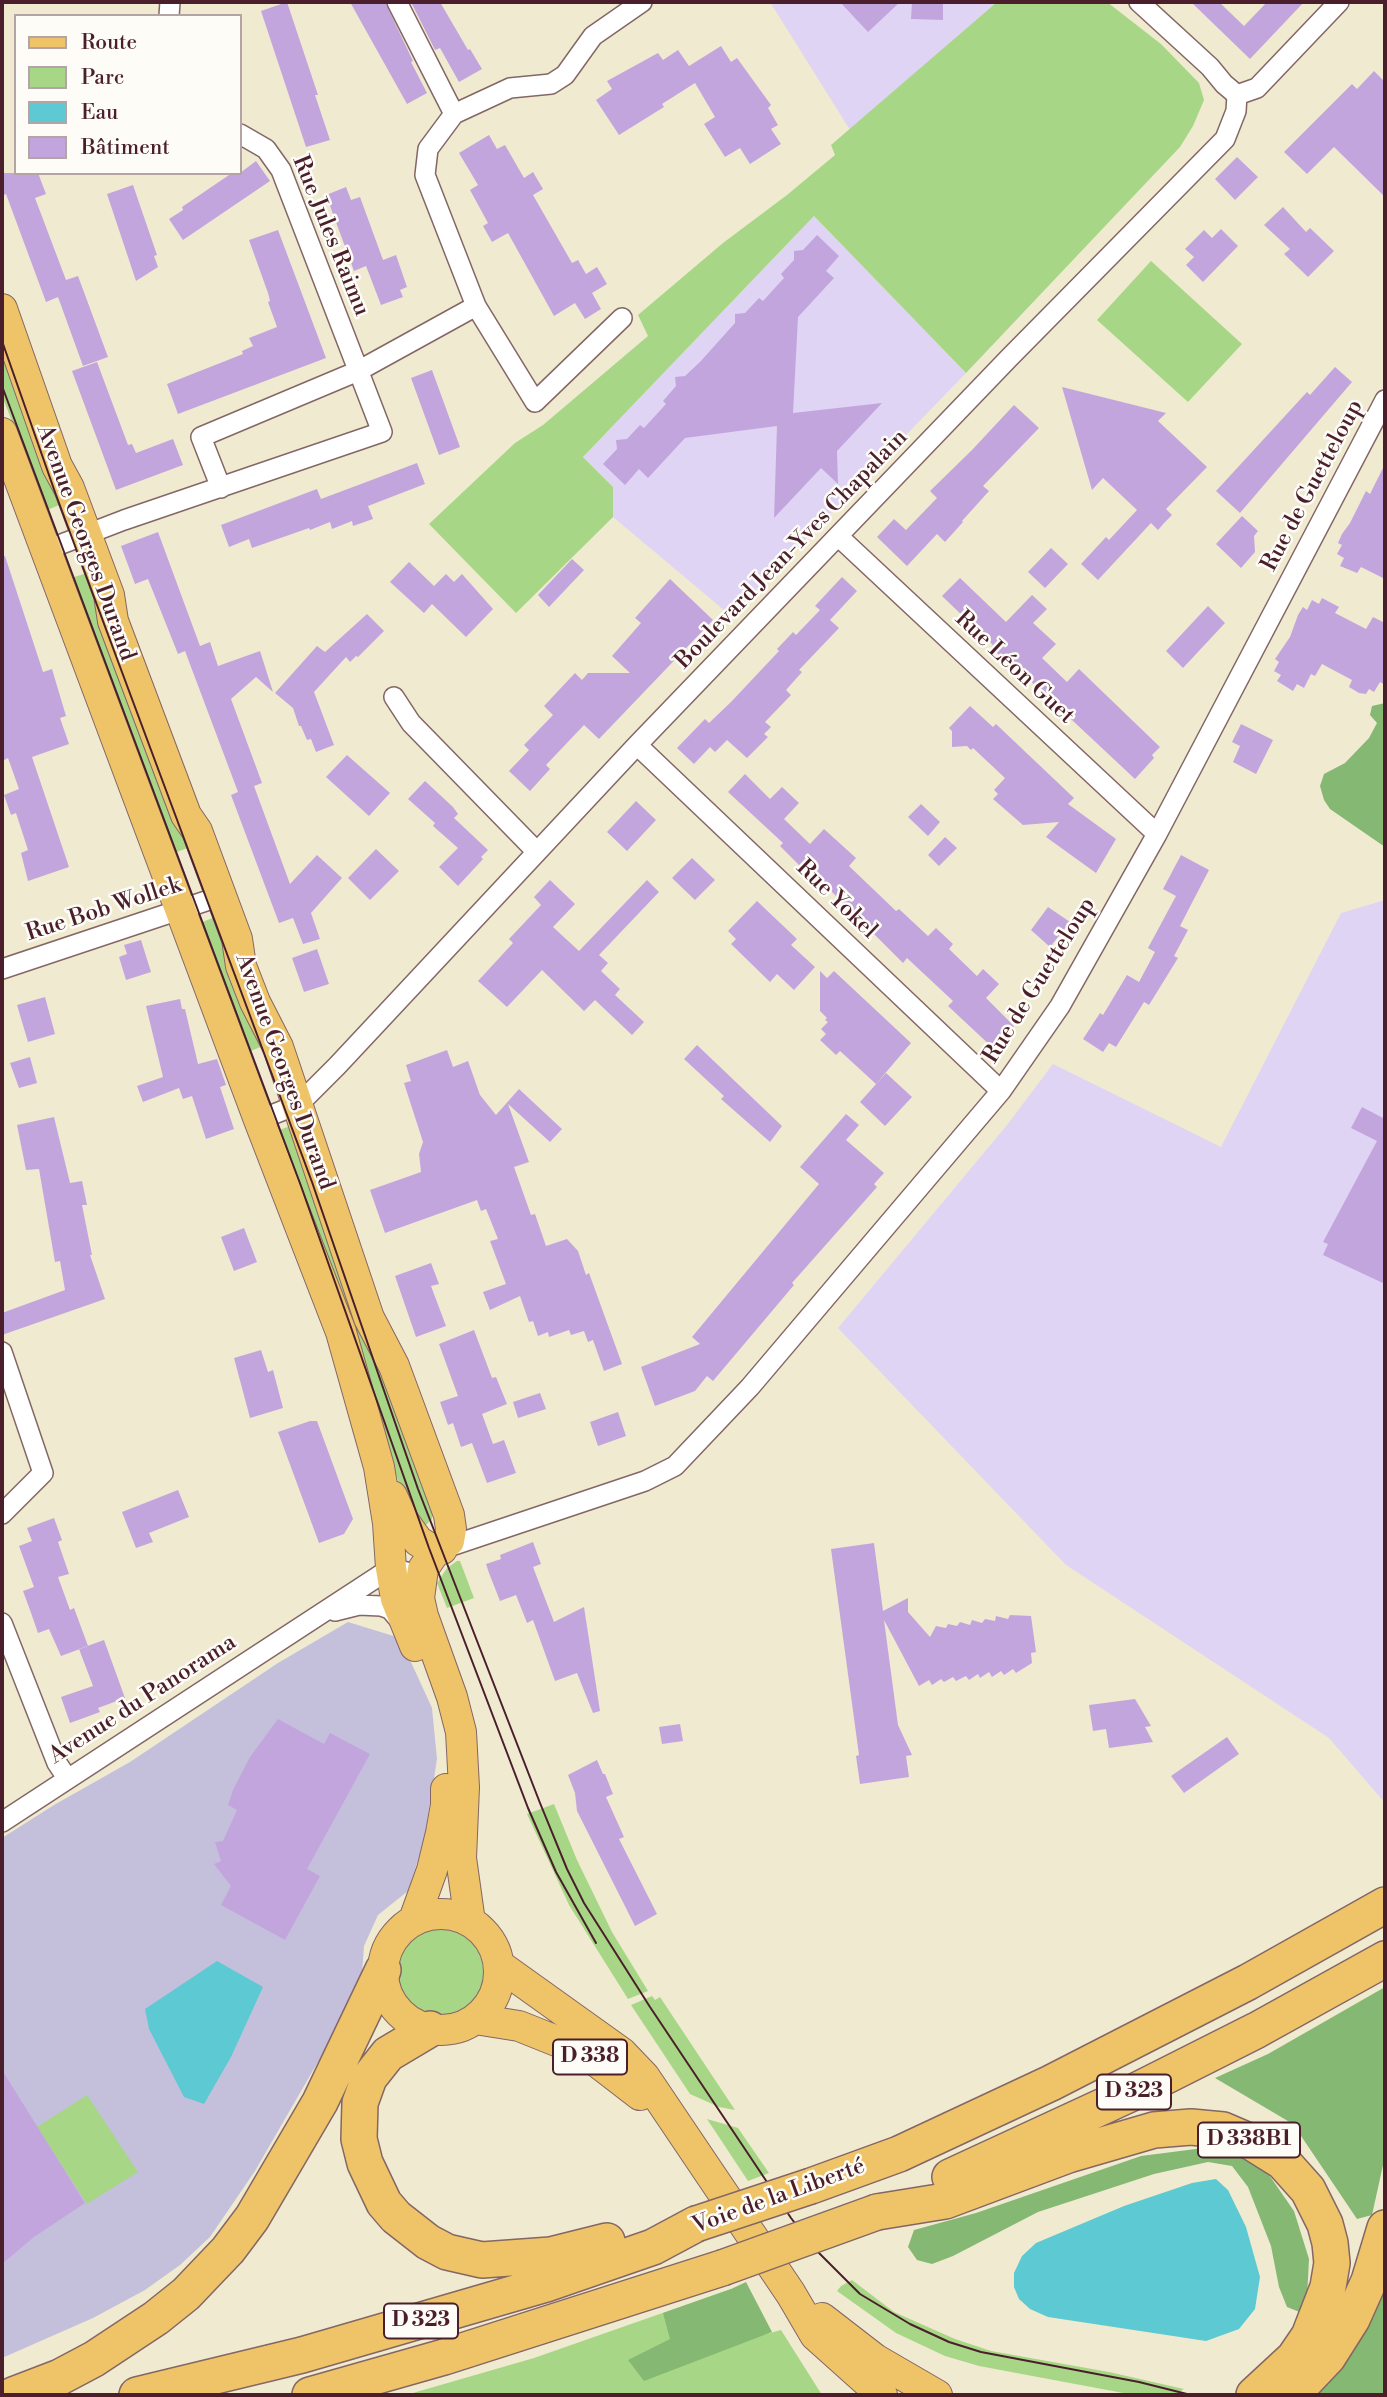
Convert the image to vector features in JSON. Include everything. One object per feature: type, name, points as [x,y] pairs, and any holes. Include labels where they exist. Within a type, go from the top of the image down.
[{"type":"highway","name":"Voie de la Liberté","points":[[137,2395],[302,2354],[546,2284],[653,2247],[696,2224],[899,2154],[1051,2083],[1236,1988],[1385,1905]]},
{"type":"highway","name":"Voie de la Liberté","points":[[310,2395],[444,2357],[722,2269],[877,2212],[1134,2092],[1257,2030],[1385,1959]]},
{"type":"highway","points":[[13,2395],[60,2377],[94,2359],[156,2318],[186,2294],[228,2250],[252,2218],[320,2102],[383,1970]]},
{"type":"highway","points":[[430,2029],[388,2054],[369,2078],[360,2103],[359,2139],[365,2163],[384,2203],[410,2229],[447,2252],[482,2260],[500,2260],[551,2255],[642,2230],[696,2224]]},
{"type":"highway","name":"D 338B1","points":[[877,2212],[945,2201],[1081,2151],[1154,2130],[1191,2127],[1223,2130],[1251,2142],[1283,2162],[1308,2190],[1318,2206],[1330,2243],[1330,2276],[1320,2312],[1309,2336],[1294,2358],[1282,2388]]},
{"type":"highway","points":[[1282,2388],[1328,2357],[1352,2319],[1369,2281],[1385,2228]]},
{"type":"main road","name":"Avenue Georges Durand","points":[[2,309],[57,466],[69,488],[109,595],[113,621],[186,815],[197,831],[237,939],[241,965],[255,1002],[271,1030],[299,1104],[369,1318],[394,1366],[449,1515]]},
{"type":"main road","name":"Avenue Georges Durand","points":[[2,433],[341,1332],[379,1467],[396,1599],[438,1705],[446,1747],[446,1805],[432,1870],[414,1920]]},
{"type":"main road","points":[[379,1467],[411,1533],[429,1548],[442,1549]]},
{"type":"main road","points":[[449,1515],[449,1541],[434,1553],[423,1569],[419,1598],[461,1731],[464,1787],[461,1858],[470,1922]]},
{"type":"main road","points":[[445,1914],[470,1922],[480,1928],[491,1941],[499,1965],[499,1979],[492,2000],[475,2019],[456,2028],[430,2029],[415,2024],[398,2011],[386,1992],[383,1970],[386,1953],[392,1941],[404,1927],[428,1915],[445,1914]]},
{"type":"main road","name":"D 338","points":[[499,1965],[622,2053],[644,2076],[791,2294],[815,2335],[882,2395]]},
{"type":"main road","name":"D 338","points":[[475,2019],[526,2028],[592,2058],[621,2079],[683,2135]]},
{"type":"main road","name":"D 338","points":[[791,2294],[875,2359],[937,2395]]},
{"type":"street","points":[[397,2],[454,114]]},
{"type":"street","points":[[622,318],[535,402],[476,306],[425,175],[428,149],[454,114],[510,88],[551,84],[565,75],[593,36],[642,2]]},
{"type":"street","points":[[1139,2],[1237,95],[1257,88],[1339,2]]},
{"type":"street","name":"Boulevard Jean-Yves Chapalain","points":[[259,1120],[299,1104],[637,745],[1009,358],[1225,139],[1237,111],[1237,95]]},
{"type":"street","name":"Rue Jules Raimu","points":[[46,550],[382,432],[281,170],[266,149],[242,135]]},
{"type":"street","points":[[221,488],[201,437],[358,371],[476,306]]},
{"type":"street","name":"Rue de Guetteloup","points":[[442,1549],[645,1481],[675,1466],[750,1387],[1001,1091],[1060,1006],[1157,834],[1385,400]]},
{"type":"street","name":"Rue Léon Guet","points":[[839,537],[1157,834]]},
{"type":"street","points":[[394,697],[411,723],[537,852]]},
{"type":"street","name":"Rue Yokel","points":[[637,745],[1001,1091]]},
{"type":"street","name":"Rue Bob Wollek","points":[[2,969],[221,896]]},
{"type":"street","points":[[2,1352],[43,1473],[2,1514]]},
{"type":"street","name":"Rue de Guetteloup","points":[[449,1515],[468,1530],[481,1533],[496,1531]]},
{"type":"street","points":[[391,1568],[406,1572],[419,1598]]},
{"type":"street","name":"Avenue du Panorama","points":[[2,1822],[391,1568]]},
{"type":"street","name":"Avenue du Panorama","points":[[311,1620],[342,1608],[374,1605],[390,1609],[410,1635]]},
{"type":"street","points":[[2,1623],[57,1763],[67,1778]]},
{"type":"shaded area","points":[[770,2],[997,2],[850,130]]},
{"type":"shaded area","points":[[814,216],[966,373],[731,616],[613,517],[613,487],[583,457]]},
{"type":"shaded area","points":[[1385,900],[1385,1803],[1329,1738],[1066,1565],[838,1328],[1007,1125],[1053,1064],[1221,1147],[1341,913]]},
{"type":"shaded area","points":[[348,1622],[400,1638],[432,1708],[437,1759],[424,1841],[408,1891],[378,1915],[364,1946],[361,1987],[255,2171],[210,2237],[180,2265],[145,2290],[93,2318],[2,2358],[2,1838],[130,1762],[278,1663]]},
{"type":"green space","points":[[997,2],[1107,2],[1161,44],[1199,83],[1204,100],[1180,147],[966,373],[814,216],[583,457],[613,487],[613,517],[516,613],[429,524],[515,443],[543,425],[648,336],[638,315],[723,243],[835,155],[831,145]]},
{"type":"green space","points":[[1151,261],[1242,344],[1188,402],[1097,320]]},
{"type":"green space","points":[[2,327],[62,504],[47,510],[2,396]]},
{"type":"green space","points":[[87,573],[190,847],[174,853],[71,578]]},
{"type":"green space","points":[[1385,703],[1385,847],[1330,809],[1320,786],[1324,774],[1345,763],[1369,738],[1377,723],[1370,715],[1372,706]]},
{"type":"green space","points":[[215,917],[263,1046],[248,1052],[200,923]]},
{"type":"green space","points":[[295,1124],[432,1513],[432,1519],[424,1527],[408,1509],[277,1131]]},
{"type":"green space","points":[[460,1561],[474,1598],[447,1608],[437,1583],[447,1568]]},
{"type":"green space","points":[[554,1804],[577,1860],[612,1932],[648,1991],[628,1999],[569,1905],[527,1814]]},
{"type":"green space","points":[[441,1923],[459,1927],[473,1937],[483,1951],[487,1969],[483,1987],[473,2001],[459,2011],[441,2015],[423,2011],[409,2001],[399,1987],[395,1969],[399,1951],[409,1937],[423,1927]]},
{"type":"green space","points":[[1385,1987],[1385,2156],[1372,2215],[1357,2219],[1293,2124],[1215,2078],[1268,2054]]},
{"type":"green space","points":[[652,1996],[655,2000],[660,1997],[735,2110],[719,2107],[690,2094],[631,2005]]},
{"type":"green space","points":[[87,2095],[138,2172],[87,2204],[37,2127]]},
{"type":"green space","points":[[707,2119],[738,2128],[769,2173],[748,2181]]},
{"type":"green space","points":[[1219,2146],[1243,2152],[1267,2172],[1294,2211],[1309,2259],[1307,2298],[1302,2313],[1287,2307],[1279,2287],[1271,2246],[1248,2187],[1232,2166],[1208,2162],[1154,2174],[1038,2212],[932,2264],[917,2260],[908,2247],[914,2230],[976,2213],[1141,2156]]},
{"type":"green space","points":[[1385,2279],[1385,2395],[1314,2395]]},
{"type":"green space","points":[[852,2280],[894,2312],[955,2339],[991,2351],[1109,2372],[1184,2389],[1174,2395],[1134,2395],[979,2366],[945,2356],[896,2333],[837,2291]]},
{"type":"green space","points":[[746,2282],[772,2332],[644,2381],[628,2360],[670,2339],[663,2313]]},
{"type":"green space","points":[[731,2289],[752,2338],[781,2330],[822,2395],[406,2395],[534,2358]]},
{"type":"water","points":[[217,1961],[263,1987],[231,2057],[204,2104],[184,2097],[149,2029],[145,2009]]},
{"type":"water","points":[[1216,2179],[1228,2190],[1246,2227],[1260,2277],[1255,2309],[1239,2329],[1206,2341],[1048,2317],[1030,2309],[1019,2299],[1014,2287],[1014,2273],[1022,2256],[1036,2243],[1124,2206],[1192,2183]]},
{"type":"building","points":[[287,2],[330,140],[306,147],[261,11]]},
{"type":"building","points":[[350,2],[385,2],[427,93],[407,104]]},
{"type":"building","points":[[411,2],[440,2],[482,69],[459,82],[440,48],[435,50]]},
{"type":"building","points":[[840,2],[900,2],[868,32]]},
{"type":"building","points":[[912,2],[943,2],[943,20],[911,19]]},
{"type":"building","points":[[1191,2],[1219,2],[1244,26],[1267,2],[1304,2],[1250,59]]},
{"type":"building","points":[[721,46],[731,62],[737,58],[771,105],[768,108],[778,125],[771,129],[781,144],[750,164],[740,148],[725,157],[704,124],[715,117],[695,83],[662,104],[664,107],[619,135],[596,100],[612,89],[607,81],[658,53],[663,60],[678,50],[689,66]]},
{"type":"building","points":[[1374,71],[1385,82],[1385,197],[1334,147],[1307,174],[1284,152],[1352,84],[1357,89]]},
{"type":"building","points":[[489,135],[497,149],[505,145],[524,178],[533,172],[543,189],[533,195],[572,263],[578,260],[586,274],[597,267],[607,284],[592,293],[601,309],[585,319],[575,303],[554,316],[508,233],[492,242],[483,226],[488,223],[470,190],[478,185],[459,153]]},
{"type":"building","points":[[1237,157],[1258,177],[1235,200],[1215,179]]},
{"type":"building","points":[[256,161],[270,181],[183,240],[169,219],[229,175],[242,175],[242,172]]},
{"type":"building","points":[[2,173],[39,175],[46,194],[35,198],[66,280],[78,276],[108,357],[83,366],[58,297],[46,302],[6,194],[2,196]]},
{"type":"building","points":[[133,185],[157,255],[154,256],[158,267],[136,281],[107,194]]},
{"type":"building","points":[[346,187],[351,200],[360,197],[383,260],[396,255],[407,287],[400,290],[403,297],[381,305],[366,266],[354,271],[326,195]]},
{"type":"building","points":[[1283,207],[1306,232],[1310,228],[1334,251],[1308,277],[1284,254],[1290,249],[1264,225]]},
{"type":"building","points":[[1221,229],[1238,246],[1203,282],[1186,265],[1194,257],[1185,249],[1204,230],[1212,238]]},
{"type":"building","points":[[278,230],[326,358],[178,414],[167,384],[243,354],[242,351],[253,346],[249,338],[277,327],[249,240]]},
{"type":"building","points":[[817,235],[839,256],[826,271],[834,278],[798,317],[793,413],[882,403],[837,451],[838,484],[821,468],[774,518],[777,426],[685,438],[648,478],[639,469],[625,485],[603,464],[617,449],[616,440],[627,439],[640,425],[644,428],[666,404],[663,401],[676,386],[675,377],[685,376],[700,362],[735,323],[735,314],[745,313],[759,298],[763,301],[784,278],[781,274],[794,260],[794,251],[803,250]]},
{"type":"building","points":[[97,362],[128,445],[132,444],[136,453],[173,439],[183,465],[116,490],[72,371]]},
{"type":"building","points":[[1335,367],[1352,382],[1240,513],[1216,491],[1307,392],[1310,395]]},
{"type":"building","points":[[432,370],[460,447],[439,455],[411,378]]},
{"type":"building","points":[[1062,387],[1166,413],[1158,421],[1207,467],[1166,509],[1172,515],[1158,530],[1151,523],[1098,580],[1081,564],[1106,537],[1109,540],[1137,510],[1103,478],[1092,490]]},
{"type":"building","points":[[1014,405],[1039,428],[983,486],[989,491],[945,542],[937,534],[907,566],[877,537],[894,519],[906,530],[937,498],[930,491]]},
{"type":"building","points":[[417,463],[425,484],[368,506],[373,519],[353,526],[352,521],[332,529],[330,522],[252,548],[249,539],[229,547],[221,525],[317,489],[321,499]]},
{"type":"building","points":[[1385,464],[1385,579],[1361,567],[1357,573],[1340,566],[1344,558],[1337,554],[1342,545],[1338,543],[1342,534],[1366,491],[1370,494]]},
{"type":"building","points":[[1242,516],[1258,531],[1254,536],[1255,552],[1241,568],[1216,544]]},
{"type":"building","points":[[158,532],[200,646],[210,642],[218,666],[260,651],[273,692],[256,677],[231,699],[262,783],[254,786],[290,884],[317,855],[342,878],[311,913],[320,939],[303,944],[293,918],[279,923],[231,795],[238,792],[185,651],[178,654],[148,579],[135,584],[121,546]]},
{"type":"building","points":[[1051,548],[1068,564],[1045,588],[1028,572]]},
{"type":"building","points":[[5,556],[43,672],[52,669],[66,716],[60,718],[69,744],[32,757],[69,867],[28,881],[21,853],[28,850],[16,813],[11,815],[4,795],[19,789],[8,758],[2,761],[2,557]]},
{"type":"building","points":[[572,559],[584,570],[549,607],[538,595]]},
{"type":"building","points":[[409,562],[434,586],[446,574],[454,582],[462,574],[493,609],[466,637],[432,604],[424,613],[390,582]]},
{"type":"building","points":[[842,577],[857,591],[830,620],[839,628],[799,670],[802,672],[786,690],[791,695],[765,722],[771,727],[764,734],[768,737],[747,758],[727,740],[715,752],[710,747],[694,764],[677,748],[705,719],[709,723],[731,702],[779,651],[777,649],[793,632],[796,635],[820,610],[815,606]]},
{"type":"building","points":[[960,578],[1006,622],[1032,595],[1047,609],[1033,623],[1056,644],[1042,658],[1067,682],[1079,669],[1160,747],[1135,779],[1025,676],[1023,678],[1013,669],[991,647],[993,645],[942,596]]},
{"type":"building","points":[[670,579],[713,620],[599,739],[584,725],[546,765],[550,769],[530,791],[509,771],[529,750],[524,745],[553,715],[544,706],[575,673],[582,680],[588,673],[630,673],[612,656],[641,623],[635,618]]},
{"type":"building","points":[[1322,598],[1339,607],[1335,613],[1366,629],[1373,617],[1385,623],[1385,685],[1380,682],[1374,692],[1369,689],[1366,694],[1359,693],[1349,687],[1352,680],[1322,664],[1315,676],[1311,674],[1304,688],[1297,684],[1293,691],[1277,681],[1281,675],[1274,671],[1279,662],[1275,659],[1290,637],[1298,615],[1303,607],[1307,610],[1312,600],[1319,604]]},
{"type":"building","points":[[1208,606],[1225,623],[1183,668],[1166,651]]},
{"type":"building","points":[[367,614],[384,631],[358,657],[350,662],[346,657],[314,692],[334,745],[316,752],[311,739],[307,740],[299,726],[293,708],[275,693],[317,646],[325,652]]},
{"type":"building","points":[[970,706],[993,727],[996,724],[1074,798],[1068,804],[1116,839],[1096,873],[1046,837],[1059,822],[1023,825],[993,799],[998,794],[994,790],[1005,778],[973,748],[952,747],[952,731],[949,728]]},
{"type":"building","points":[[1241,724],[1273,740],[1256,774],[1233,762],[1240,746],[1232,742]]},
{"type":"building","points":[[347,755],[390,793],[369,816],[326,777]]},
{"type":"building","points":[[745,774],[770,799],[782,787],[799,803],[784,819],[810,844],[824,829],[856,858],[849,866],[896,911],[899,909],[928,936],[936,928],[953,944],[949,949],[977,976],[983,969],[999,984],[986,998],[1014,1026],[993,1048],[948,1006],[953,1001],[907,958],[903,963],[804,864],[801,867],[780,846],[783,843],[728,792]]},
{"type":"building","points":[[425,781],[453,807],[458,814],[454,818],[488,850],[458,886],[439,867],[458,848],[408,799]]},
{"type":"building","points":[[636,801],[656,820],[627,851],[607,832]]},
{"type":"building","points":[[921,804],[940,822],[928,836],[908,817]]},
{"type":"building","points":[[945,837],[957,848],[939,866],[928,855]]},
{"type":"building","points":[[376,849],[399,871],[370,900],[348,878]]},
{"type":"building","points":[[1181,855],[1209,870],[1180,926],[1188,930],[1174,956],[1178,958],[1149,1005],[1144,1002],[1116,1047],[1109,1043],[1103,1052],[1083,1039],[1100,1013],[1103,1015],[1127,975],[1139,982],[1155,952],[1148,948],[1176,896],[1163,889]]},
{"type":"building","points":[[692,858],[715,880],[695,900],[672,878]]},
{"type":"building","points":[[550,880],[575,904],[553,927],[579,951],[647,880],[659,892],[599,955],[608,963],[601,971],[620,989],[615,995],[644,1022],[632,1035],[595,1000],[584,1011],[542,970],[507,1007],[478,981],[513,943],[509,939],[541,905],[534,897]]},
{"type":"building","points":[[757,901],[797,939],[791,945],[815,967],[794,990],[777,974],[770,982],[731,944],[736,939],[728,931]]},
{"type":"building","points":[[1048,907],[1070,922],[1050,947],[1031,930]]},
{"type":"building","points":[[141,940],[151,972],[126,980],[119,957],[127,954],[124,945]]},
{"type":"building","points":[[317,949],[329,984],[304,992],[292,958]]},
{"type":"building","points":[[820,971],[827,978],[834,971],[911,1043],[876,1084],[840,1051],[836,1055],[820,1040],[826,1034],[821,1029],[828,1022],[820,1011]]},
{"type":"building","points":[[45,997],[55,1034],[28,1042],[17,1005]]},
{"type":"building","points":[[180,999],[182,1009],[185,1009],[198,1064],[217,1059],[226,1085],[220,1087],[234,1129],[206,1139],[192,1096],[183,1099],[179,1088],[143,1102],[137,1086],[163,1077],[146,1006]]},
{"type":"building","points":[[697,1045],[782,1126],[770,1142],[721,1099],[724,1096],[684,1059]]},
{"type":"building","points":[[447,1050],[453,1067],[468,1061],[480,1095],[496,1115],[519,1089],[562,1129],[550,1142],[508,1104],[529,1162],[514,1167],[531,1215],[535,1214],[546,1246],[567,1239],[578,1251],[586,1275],[589,1273],[622,1364],[604,1371],[593,1340],[588,1342],[584,1331],[571,1335],[569,1330],[549,1337],[548,1332],[538,1336],[533,1321],[529,1322],[520,1296],[490,1310],[483,1292],[506,1284],[490,1241],[498,1239],[486,1209],[481,1211],[477,1200],[385,1233],[370,1190],[421,1172],[419,1154],[423,1142],[404,1083],[411,1081],[406,1065]]},
{"type":"building","points":[[30,1057],[37,1083],[19,1088],[10,1063]]},
{"type":"building","points":[[886,1073],[912,1097],[885,1126],[860,1102]]},
{"type":"building","points":[[1362,1107],[1385,1119],[1385,1284],[1323,1255],[1328,1244],[1323,1242],[1377,1141],[1351,1128]]},
{"type":"building","points":[[846,1114],[859,1125],[846,1140],[884,1173],[874,1184],[877,1187],[792,1283],[794,1285],[713,1381],[707,1376],[695,1391],[655,1406],[641,1367],[700,1344],[692,1337],[819,1184],[800,1167]]},
{"type":"building","points":[[54,1117],[70,1183],[82,1181],[87,1205],[82,1205],[90,1255],[105,1299],[2,1335],[2,1313],[65,1290],[60,1261],[55,1262],[39,1169],[26,1170],[17,1125]]},
{"type":"building","points":[[244,1228],[257,1262],[234,1271],[221,1237]]},
{"type":"building","points":[[431,1263],[439,1284],[431,1286],[446,1326],[416,1337],[395,1276]]},
{"type":"building","points":[[474,1330],[492,1378],[496,1377],[507,1404],[482,1414],[493,1444],[504,1440],[516,1473],[487,1483],[472,1443],[461,1447],[453,1423],[448,1425],[440,1402],[458,1396],[439,1344]]},
{"type":"building","points":[[261,1350],[268,1372],[273,1370],[283,1408],[250,1418],[234,1358]]},
{"type":"building","points":[[540,1393],[546,1409],[518,1418],[513,1402]]},
{"type":"building","points":[[618,1412],[626,1436],[598,1446],[590,1422]]},
{"type":"building","points":[[317,1421],[353,1519],[344,1534],[319,1543],[278,1432]]},
{"type":"building","points":[[178,1490],[189,1517],[149,1533],[153,1542],[136,1548],[122,1512]]},
{"type":"building","points":[[54,1518],[62,1540],[58,1542],[69,1574],[58,1577],[70,1610],[74,1608],[88,1646],[61,1656],[49,1629],[38,1633],[23,1591],[34,1587],[19,1546],[32,1541],[27,1528]]},
{"type":"building","points":[[533,1542],[541,1564],[533,1567],[554,1622],[584,1607],[600,1711],[593,1713],[577,1673],[555,1681],[533,1620],[527,1623],[516,1595],[500,1601],[486,1564],[501,1559],[500,1555]]},
{"type":"building","points":[[874,1543],[883,1611],[908,1598],[908,1612],[930,1637],[936,1626],[946,1628],[948,1624],[957,1626],[960,1622],[970,1625],[972,1620],[982,1623],[985,1619],[995,1621],[996,1616],[1008,1619],[1010,1615],[1031,1616],[1036,1652],[1031,1653],[1032,1663],[1016,1673],[1013,1669],[1004,1675],[1001,1671],[992,1677],[989,1672],[980,1678],[978,1674],[969,1680],[966,1676],[956,1681],[953,1677],[944,1682],[941,1679],[932,1685],[929,1680],[919,1686],[884,1620],[898,1725],[912,1755],[906,1756],[909,1777],[860,1784],[856,1756],[859,1755],[831,1549]]},
{"type":"building","points":[[104,1640],[125,1698],[98,1708],[100,1712],[70,1723],[61,1697],[93,1686],[79,1649]]},
{"type":"building","points":[[1135,1699],[1151,1726],[1145,1727],[1153,1742],[1109,1748],[1106,1729],[1093,1731],[1089,1705]]},
{"type":"building","points":[[278,1719],[324,1744],[330,1733],[370,1754],[307,1869],[320,1876],[285,1940],[221,1905],[231,1886],[214,1864],[221,1861],[215,1842],[223,1841],[237,1810],[228,1805],[233,1790],[250,1757]]},
{"type":"building","points":[[680,1724],[683,1741],[662,1744],[659,1727]]},
{"type":"building","points":[[1227,1737],[1239,1754],[1184,1793],[1171,1776]]},
{"type":"building","points":[[597,1760],[613,1794],[606,1797],[624,1837],[619,1839],[657,1914],[635,1926],[577,1811],[575,1793],[568,1775]]},
{"type":"building","points":[[2,2070],[85,2203],[34,2237],[2,2264]]},
{"type":"tram line","points":[[2,341],[56,495],[312,1182],[418,1489],[540,1803],[584,1903],[791,2218],[814,2248],[860,2294],[910,2324],[949,2342],[981,2352],[1139,2382],[1191,2395]]},
{"type":"tram line","points":[[2,386],[301,1186],[429,1548],[528,1808],[556,1872],[596,1943]]}]
